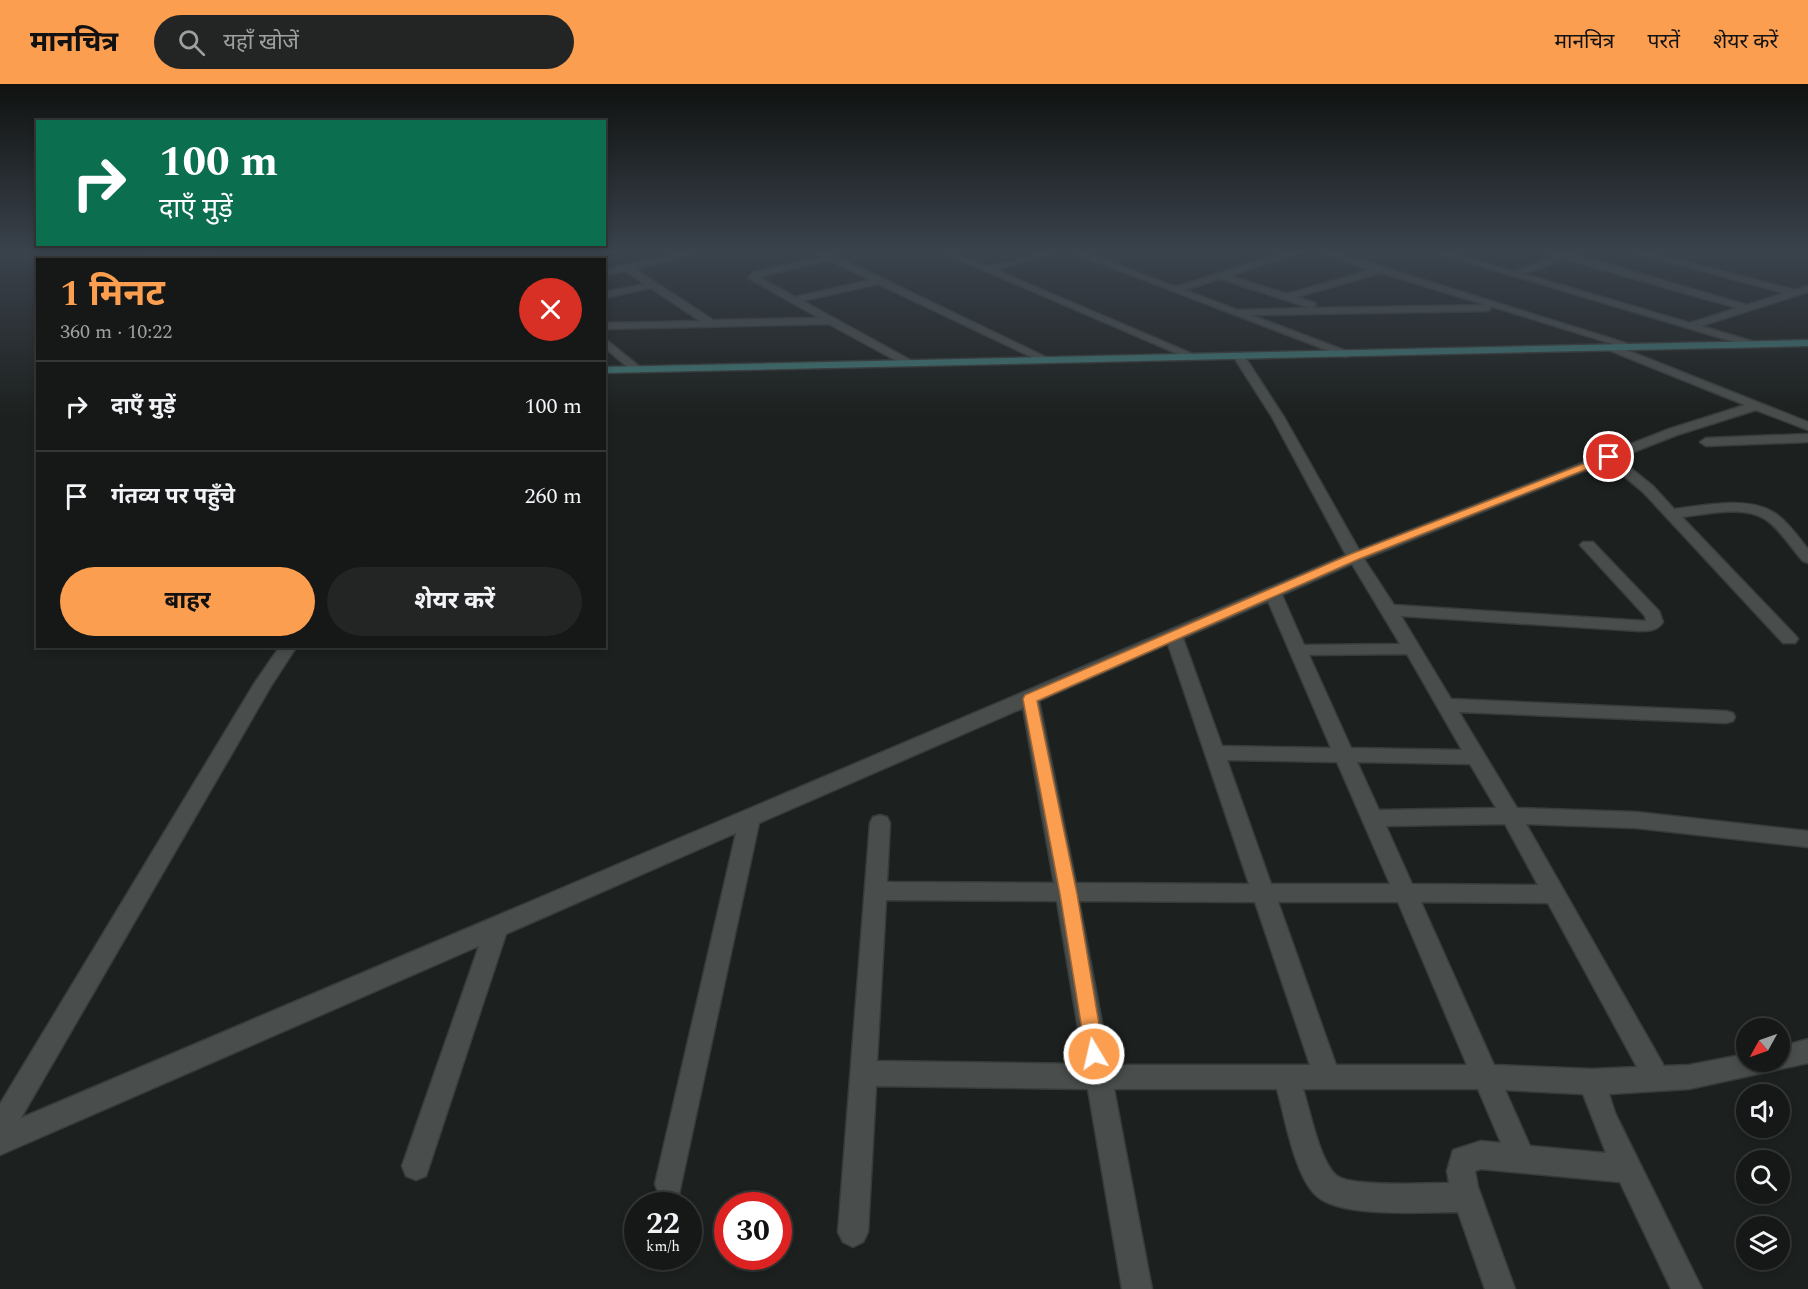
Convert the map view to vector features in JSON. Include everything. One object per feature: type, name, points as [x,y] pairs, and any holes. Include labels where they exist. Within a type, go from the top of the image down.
[{"type":"street","points":[[687,307],[710,322]]},
{"type":"street","points":[[809,307],[908,363]]},
{"type":"street","points":[[937,307],[1046,360]]},
{"type":"street","points":[[1075,307],[1196,358]]},
{"type":"street","points":[[1221,307],[1345,354]]},
{"type":"street","points":[[1316,307],[1321,309]]},
{"type":"street","points":[[1233,312],[1484,307]]},
{"type":"street","points":[[1507,307],[1630,346]]},
{"type":"street","points":[[1626,307],[1751,344]]},
{"type":"street","points":[[1691,326],[1747,308]]},
{"type":"street","points":[[606,326],[835,321]]},
{"type":"street","points":[[606,343],[636,369]]},
{"type":"street","points":[[606,370],[1808,343]]},
{"type":"street","points":[[1610,347],[1808,426]]},
{"type":"street","points":[[1239,356],[1278,417],[1355,557],[1413,649],[1511,816],[1657,1078]]},
{"type":"street","points":[[0,1141],[496,926],[1174,637],[1355,557],[1673,432],[1758,405]]},
{"type":"street","points":[[1781,414],[1799,410]]},
{"type":"street","points":[[1706,442],[1808,438]]},
{"type":"street","points":[[1609,457],[1639,480],[1672,513],[1789,639]]},
{"type":"street","points":[[1672,513],[1760,511],[1773,519],[1808,558]]},
{"type":"street","points":[[1389,610],[1639,626],[1650,626],[1655,622],[1653,615],[1588,545]]},
{"type":"street","points":[[1273,593],[1522,1159]]},
{"type":"street","points":[[1174,637],[1327,1076]]},
{"type":"street","points":[[0,1129],[263,684],[288,648]]},
{"type":"street","points":[[1298,650],[1413,649]]},
{"type":"street","points":[[1030,699],[1068,894],[1097,1077],[1137,1289]]},
{"type":"street","points":[[1446,705],[1726,717]]},
{"type":"street","points":[[1214,753],[1476,757]]},
{"type":"street","points":[[1372,818],[1511,816],[1636,820],[1808,839]]},
{"type":"street","points":[[669,1184],[750,817]]},
{"type":"street","points":[[853,1232],[880,823]]},
{"type":"street","points":[[875,891],[1068,894],[1264,891],[1405,896],[1554,894]]},
{"type":"street","points":[[416,1166],[496,926]]},
{"type":"street","points":[[1790,1056],[1808,1051]]},
{"type":"street","points":[[864,1073],[1097,1077],[1286,1075],[1486,1077],[1592,1082],[1689,1077],[1736,1068]]},
{"type":"street","points":[[1286,1075],[1310,1156],[1317,1173],[1328,1187],[1353,1196],[1468,1198]]},
{"type":"street","points":[[1592,1082],[1603,1117],[1687,1289]]},
{"type":"street","points":[[1500,1289],[1468,1198],[1461,1171],[1463,1160],[1481,1155],[1628,1169]]},
{"type":"route","points":[[1094,1054],[1068,894],[1030,699],[1355,557],[1609,457]]}]
